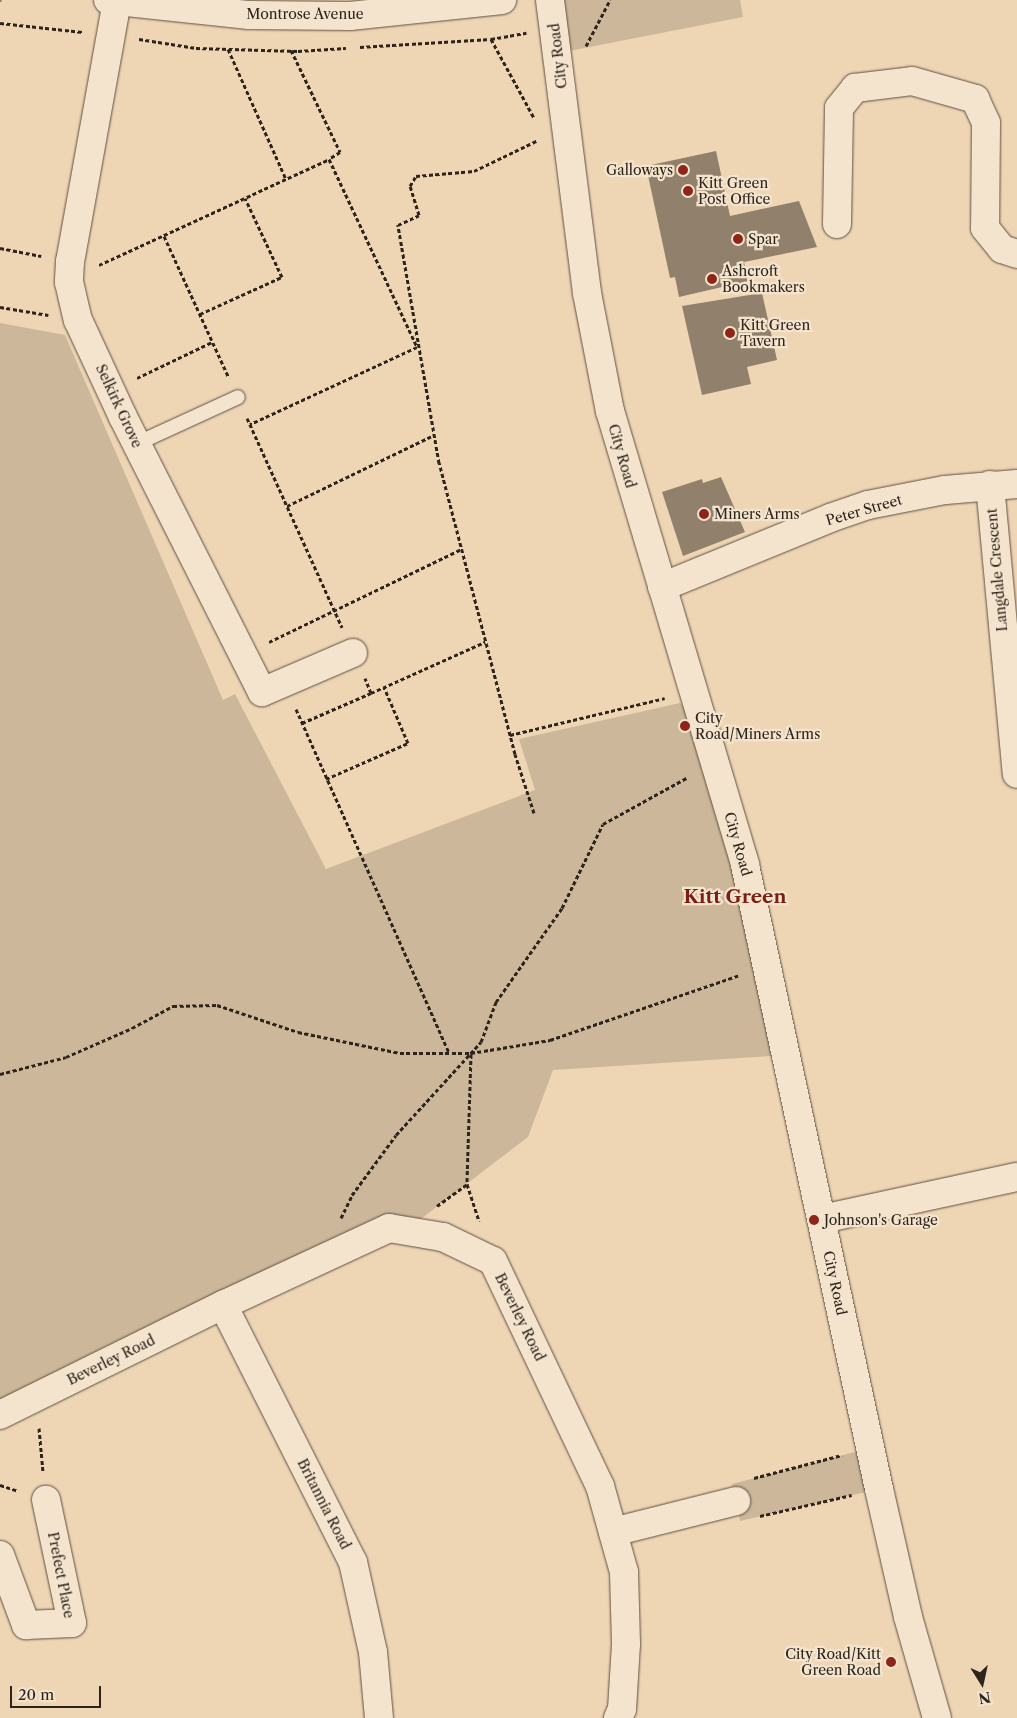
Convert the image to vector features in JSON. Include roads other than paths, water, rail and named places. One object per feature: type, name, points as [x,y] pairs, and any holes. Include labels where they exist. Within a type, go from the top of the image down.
[{"type":"street","name":"Montrose Avenue","points":[[112,1],[249,15],[350,16],[502,0]]},
{"type":"street","name":"City Road","points":[[550,0],[587,293],[598,356],[626,472],[745,865],[879,1489],[908,1617],[937,1718]]},
{"type":"street","name":"Selkirk Grove","points":[[112,1],[112,34],[70,261],[69,282],[78,320],[136,444],[262,692],[353,653]]},
{"type":"street","points":[[837,224],[839,108],[855,88],[912,81],[975,99],[986,123],[985,228],[1002,249],[1017,254]]},
{"type":"street","name":"Peter Street","points":[[662,587],[830,518],[868,505],[945,490],[1017,484]]},
{"type":"street","name":"Langdale Crescent","points":[[990,486],[1013,700],[1017,774]]},
{"type":"street","points":[[822,1219],[1017,1178]]},
{"type":"street","name":"Beverley Road","points":[[0,1415],[223,1305],[389,1228],[443,1237],[493,1261],[600,1486],[624,1572],[626,1644],[622,1709],[618,1718]]},
{"type":"street","name":"Britannia Road","points":[[223,1305],[353,1562],[372,1652],[379,1718]]},
{"type":"street","name":"Prefect Place","points":[[0,1555],[26,1625],[72,1623],[46,1500]]},
{"type":"street","points":[[613,1532],[736,1501]]},
{"type":"lane","points":[[136,444],[238,397]]},
{"type":"place","name":"Galloways","points":[[683,170]]},
{"type":"place","name":"Kitt Green Post Office","points":[[688,191]]},
{"type":"place","name":"Spar","points":[[738,239]]},
{"type":"place","name":"Ashcroft Bookmakers","points":[[712,279]]},
{"type":"place","name":"Kitt Green Tavern","points":[[730,333]]},
{"type":"place","name":"Miners Arms","points":[[704,514]]},
{"type":"place","name":"City Road/Miners Arms","points":[[685,726]]},
{"type":"place","name":"Johnson's Garage","points":[[814,1220]]},
{"type":"place","name":"City Road/Kitt Green Road","points":[[891,1662]]},
{"type":"district","name":"Kitt Green","points":[[735,897]]}]
